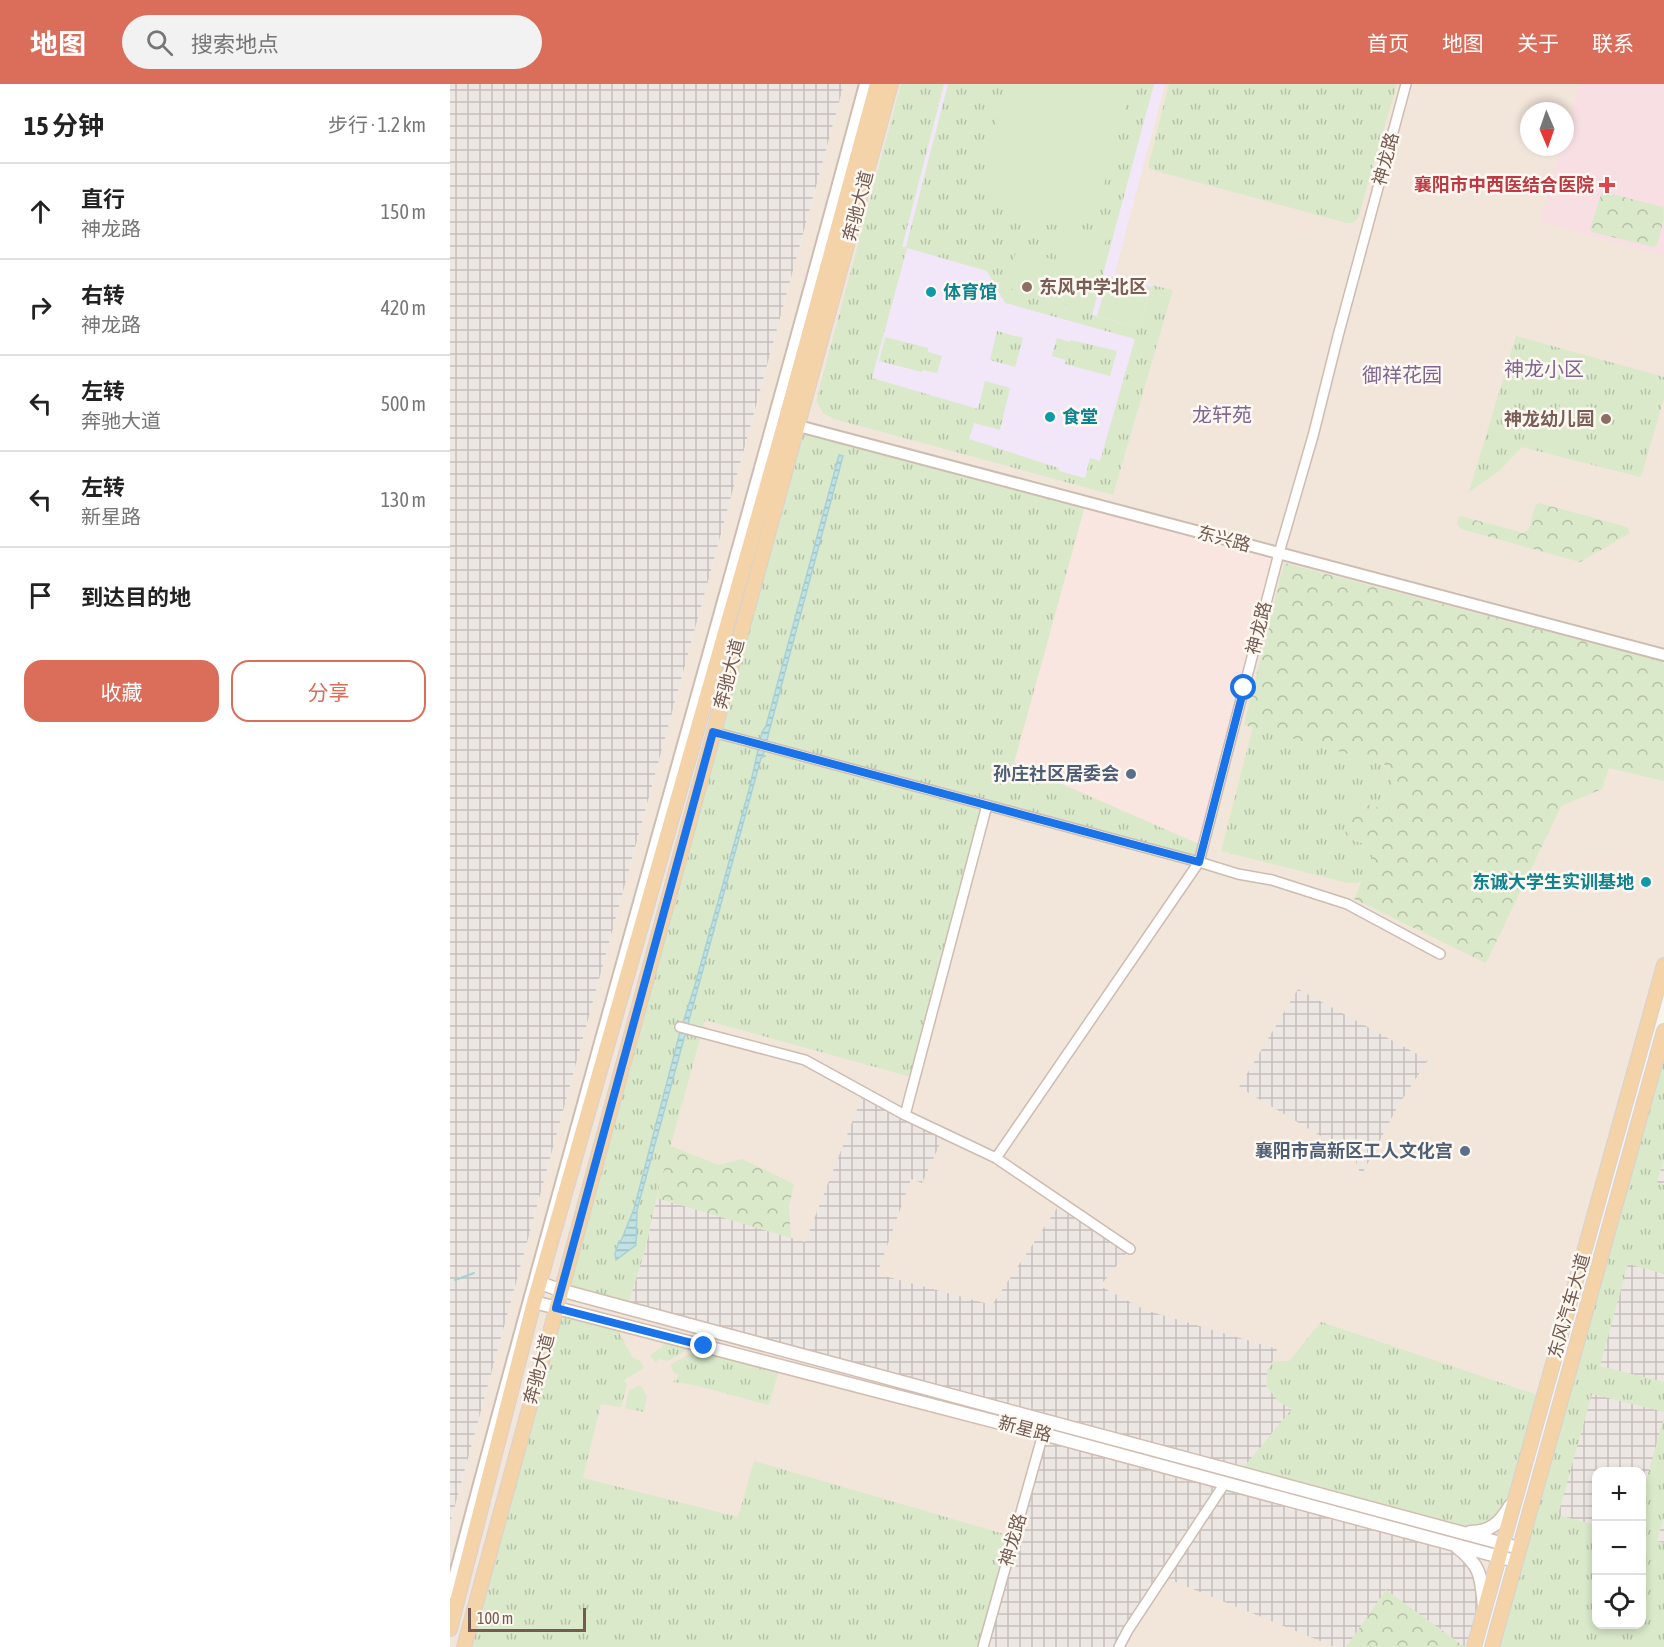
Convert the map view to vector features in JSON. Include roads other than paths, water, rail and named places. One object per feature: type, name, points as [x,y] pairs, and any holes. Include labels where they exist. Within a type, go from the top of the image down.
[{"type":"main road","name":"奔驰大道","points":[[465,1647],[713,732],[791,424],[804,332],[877,84]]},
{"type":"main road","name":"奔驰大道","points":[[450,1629],[539,1276],[891,84]]},
{"type":"main road","name":"东风汽车大道","points":[[1474,1647],[1664,965]]},
{"type":"main road","name":"东风汽车大道","points":[[1492,1647],[1664,1031]]},
{"type":"main road","name":"新星路","points":[[539,1276],[560,1290],[1457,1532],[1517,1555]]},
{"type":"main road","name":"新星路","points":[[534,1302],[1043,1434],[1454,1545],[1500,1550]]},
{"type":"main road","points":[[1457,1532],[1482,1532],[1502,1521],[1515,1497]]},
{"type":"main road","points":[[1454,1545],[1470,1558],[1481,1576],[1484,1610]]},
{"type":"street","points":[[450,1593],[804,332],[865,84]]},
{"type":"street","name":"神龙路","points":[[996,1158],[1199,862],[1279,553],[1313,436],[1406,84]]},
{"type":"street","name":"东兴路","points":[[791,424],[1664,655]]},
{"type":"street","points":[[713,732],[1238,874],[1272,880],[1347,904],[1440,954]]},
{"type":"street","points":[[905,1114],[987,806]]},
{"type":"street","points":[[680,1027],[805,1060],[905,1114],[996,1158],[1130,1249]]},
{"type":"street","name":"神龙路","points":[[983,1647],[1043,1434]]},
{"type":"street","points":[[1119,1647],[1225,1483]]},
{"type":"water","points":[[839,455],[843,456],[770,728],[763,755],[765,756],[761,758],[637,1210],[636,1245],[616,1260],[615,1254],[619,1241],[621,1241],[634,1209],[680,1032],[750,786],[762,732],[766,726]]},
{"type":"waterway","points":[[455,1280],[474,1273]]},
{"type":"place","name":"襄阳市中西医结合医院","points":[[1607,185]]},
{"type":"place","name":"东风中学北区","points":[[1027,287]]},
{"type":"place","name":"体育馆","points":[[931,292]]},
{"type":"place","name":"食堂","points":[[1050,417]]},
{"type":"place","name":"神龙幼儿园","points":[[1606,419]]},
{"type":"place","name":"孙庄社区居委会","points":[[1131,774]]},
{"type":"place","name":"东诚大学生实训基地","points":[[1646,882]]},
{"type":"place","name":"襄阳市高新区工人文化宫","points":[[1465,1151]]},
{"type":"district","name":"神龙小区","points":[[1544,369]]},
{"type":"district","name":"御祥花园","points":[[1402,375]]},
{"type":"district","name":"龙轩苑","points":[[1222,415]]}]
